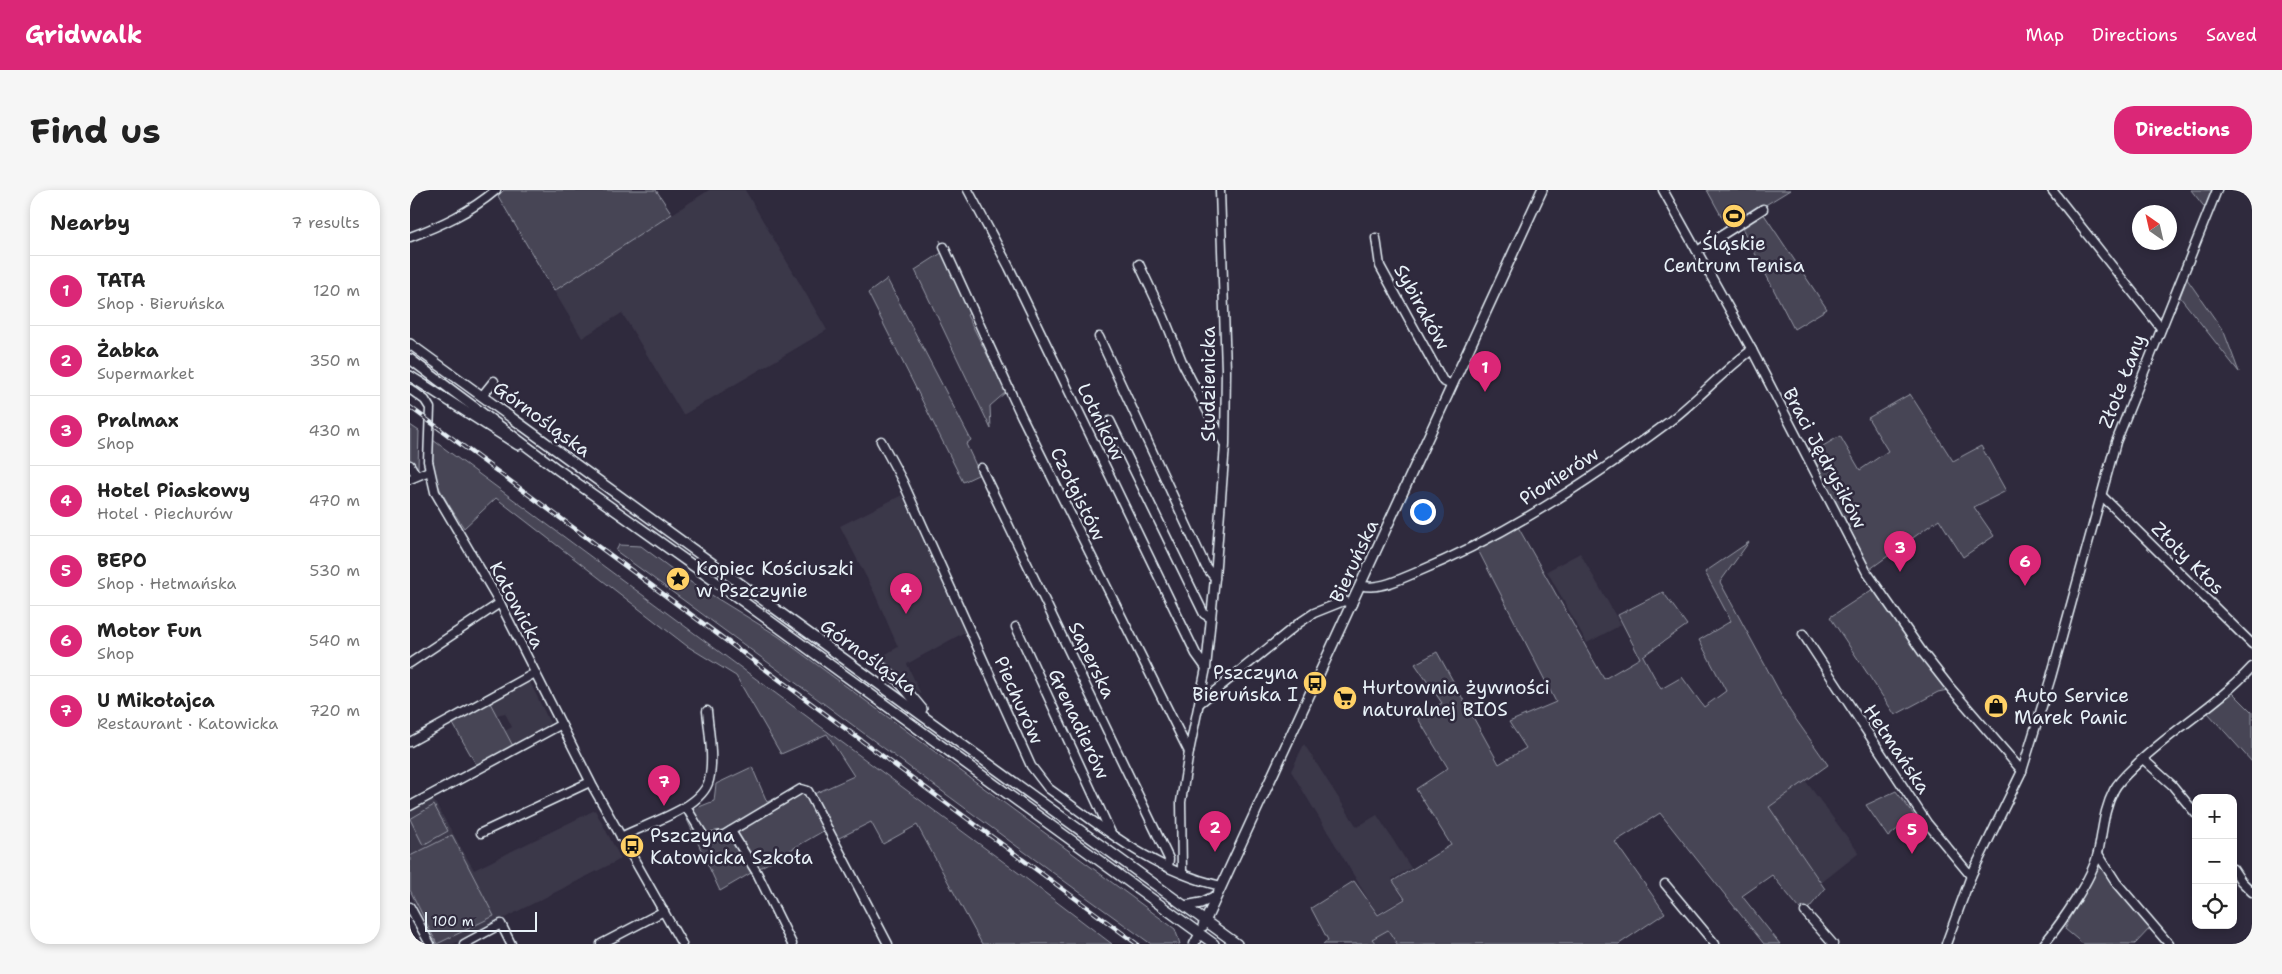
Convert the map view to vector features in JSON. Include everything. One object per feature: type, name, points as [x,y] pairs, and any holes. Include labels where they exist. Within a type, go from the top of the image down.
[{"type":"main road","name":"Bieruńska","points":[[1200,933],[1542,190]]},
{"type":"main road","name":"Górnośląska","points":[[410,344],[1237,944]]},
{"type":"main road","name":"Górnośląska","points":[[410,360],[557,469],[730,592],[1214,944]]},
{"type":"main road","points":[[413,378],[557,469]]},
{"type":"main road","points":[[883,668],[896,678],[916,705],[935,725]]},
{"type":"main road","points":[[1185,906],[1201,903],[1216,896]]},
{"type":"street","points":[[410,237],[451,221],[468,212],[496,190]]},
{"type":"street","name":"Lotników","points":[[968,190],[1009,267],[1196,654],[1206,668]]},
{"type":"street","name":"Studzienicka","points":[[1182,872],[1181,802],[1206,668],[1225,445],[1226,370],[1220,190]]},
{"type":"street","name":"Braci Jędrysików","points":[[1663,190],[1752,350],[1866,570],[1923,653],[2022,771]]},
{"type":"street","points":[[2052,190],[2161,328]]},
{"type":"street","name":"Złote Łany","points":[[1946,944],[1971,876],[2022,771],[2116,442],[2217,190]]},
{"type":"street","points":[[1697,251],[1763,209]]},
{"type":"street","name":"Sybiraków","points":[[1376,238],[1380,266],[1443,381],[1452,385]]},
{"type":"street","name":"Czołgistów","points":[[944,247],[1021,415],[1189,752]]},
{"type":"street","points":[[1139,264],[1164,317],[1183,364],[1225,445]]},
{"type":"street","points":[[1099,337],[1206,566],[1215,578]]},
{"type":"street","name":"Pionierów","points":[[1361,585],[1371,588],[1425,569],[1499,534],[1549,503],[1666,424],[1728,367],[1752,350]]},
{"type":"street","points":[[482,396],[494,381]]},
{"type":"street","name":"Katowicka","points":[[410,389],[426,400],[430,408],[429,471],[435,492],[500,603],[590,782],[682,944]]},
{"type":"street","name":"Lotników","points":[[1110,421],[1204,614],[1211,618]]},
{"type":"street","name":"Piechurów","points":[[881,441],[906,489],[1031,766],[1048,788],[1154,862],[1201,881],[1221,886]]},
{"type":"street","points":[[410,465],[413,477],[429,471]]},
{"type":"street","name":"Saperska","points":[[981,468],[1169,859],[1168,867]]},
{"type":"street","name":"Złoty Kłos","points":[[2101,495],[2252,644]]},
{"type":"street","points":[[1200,703],[1314,613],[1344,601],[1352,604]]},
{"type":"street","points":[[410,663],[500,603]]},
{"type":"street","name":"Grenadierów","points":[[1016,627],[1112,834]]},
{"type":"street","name":"Hetmańska","points":[[1803,634],[1917,808],[1971,876]]},
{"type":"street","points":[[2044,944],[2068,913],[2098,854],[2101,824],[2114,790],[2170,733],[2231,689],[2252,667]]},
{"type":"street","points":[[410,742],[535,673]]},
{"type":"street","points":[[620,837],[686,807],[701,794],[709,782],[710,738],[707,711]]},
{"type":"street","points":[[410,806],[560,724]]},
{"type":"street","points":[[2143,759],[2172,786],[2192,809]]},
{"type":"street","points":[[480,833],[590,782]]},
{"type":"street","points":[[686,807],[705,838],[724,835],[801,789],[808,790],[888,944]]},
{"type":"street","points":[[731,831],[757,873],[792,944]]},
{"type":"street","points":[[2098,854],[2116,882],[2169,944]]},
{"type":"street","points":[[2237,876],[2252,892]]},
{"type":"street","points":[[1665,884],[1715,944]]},
{"type":"street","points":[[410,907],[430,944]]},
{"type":"street","points":[[601,944],[664,911]]},
{"type":"street","points":[[1805,912],[1833,944]]},
{"type":"street","points":[[464,944],[501,924],[511,944]]},
{"type":"street","name":"Bieruńska","points":[[1194,944],[1200,933]]},
{"type":"shaded area","points":[[504,190],[656,190],[672,214],[554,291],[498,196]]},
{"type":"shaded area","points":[[709,190],[745,190],[827,330],[683,415],[622,313],[582,338],[554,291]]},
{"type":"shaded area","name":"Śląskie Centrum Tenisa","points":[[1707,190],[1790,190],[1728,228]]},
{"type":"shaded area","points":[[2191,190],[2213,190],[2206,209]]},
{"type":"shaded area","points":[[1763,213],[1827,309],[1794,329],[1742,228]]},
{"type":"shaded area","points":[[940,240],[974,310],[967,315],[1006,392],[990,406],[991,429],[915,270],[943,252]]},
{"type":"shaded area","points":[[887,279],[971,440],[966,444],[980,474],[963,482],[868,293]]},
{"type":"shaded area","points":[[2187,279],[2224,332],[2239,372],[2180,297]]},
{"type":"shaded area","points":[[1910,394],[1953,461],[1981,446],[2006,491],[1974,507],[1994,536],[1963,557],[1939,519],[1870,569],[1811,453],[1840,436],[1860,470],[1888,451],[1868,418]]},
{"type":"shaded area","points":[[410,425],[419,431],[418,469],[416,471],[410,461]]},
{"type":"shaded area","points":[[433,440],[1112,944],[982,944],[917,825],[883,844],[871,822],[837,839],[814,794],[854,776],[827,734],[781,754],[736,676],[687,646],[496,498],[464,528],[438,486],[433,474],[430,450]]},
{"type":"shaded area","points":[[902,495],[965,632],[907,664],[921,694],[877,659],[898,647],[874,592],[840,526]]},
{"type":"shaded area","points":[[1518,527],[1604,679],[1640,658],[1618,615],[1663,592],[1687,625],[1643,656],[1661,689],[1682,677],[1704,707],[1726,691],[1699,640],[1731,621],[1705,572],[1749,542],[1720,582],[1790,711],[1828,765],[1769,807],[1825,889],[1804,914],[1772,875],[1742,896],[1780,944],[1764,944],[1660,813],[1615,842],[1665,913],[1619,944],[1397,944],[1388,930],[1372,939],[1376,944],[1323,944],[1328,940],[1311,908],[1354,881],[1378,915],[1405,899],[1393,881],[1451,845],[1416,789],[1448,768],[1417,717],[1442,703],[1415,664],[1437,652],[1499,764],[1526,748],[1509,722],[1556,702],[1477,548]]},
{"type":"shaded area","points":[[619,545],[641,546],[684,578],[778,636],[1175,929],[1180,944],[1151,944],[616,551]]},
{"type":"shaded area","points":[[1580,553],[1621,625],[1587,643],[1547,571]]},
{"type":"shaded area","points":[[1873,589],[1948,690],[1938,692],[1895,715],[1830,617]]},
{"type":"shaded area","points":[[529,680],[551,725],[513,746],[505,731],[512,727],[505,713],[497,715],[489,701]]},
{"type":"shaded area","points":[[2233,693],[2252,712],[2252,762],[2208,713]]},
{"type":"shaded area","points":[[489,701],[513,746],[477,766],[452,722]]},
{"type":"shaded area","points":[[1304,744],[1357,827],[1377,815],[1411,868],[1392,879],[1403,899],[1377,914],[1291,771]]},
{"type":"shaded area","points":[[752,767],[767,802],[783,795],[733,825],[716,841],[739,830],[801,792],[805,793],[825,830],[720,891],[684,813],[714,801],[716,784]]},
{"type":"shaded area","points":[[1805,780],[1859,853],[1821,883],[1768,807]]},
{"type":"shaded area","points":[[1896,791],[1914,815],[1888,837],[1866,805]]},
{"type":"shaded area","points":[[433,799],[474,870],[595,810],[621,859],[453,944],[435,944],[410,893],[410,811]]},
{"type":"shaded area","points":[[434,805],[448,831],[423,845],[410,819]]},
{"type":"shaded area","points":[[452,835],[494,916],[437,944],[410,890],[410,856]]},
{"type":"shaded area","points":[[2101,866],[2151,927],[2135,944],[2083,944],[2065,929],[2091,877]]},
{"type":"shaded area","points":[[1388,929],[1397,944],[1376,944],[1372,939]]},
{"type":"railway","points":[[410,407],[1137,944]]},
{"type":"place","name":"Śląskie Centrum Tenisa","points":[[1734,216]]},
{"type":"place","name":"TATA","points":[[1485,392]]},
{"type":"place","name":"Pralmax","points":[[1900,572]]},
{"type":"place","name":"Kopiec Kościuszki w Pszczynie","points":[[678,579]]},
{"type":"place","name":"Motor Fun","points":[[2025,586]]},
{"type":"place","name":"Hotel Piaskowy","points":[[906,614]]},
{"type":"place","name":"Pszczyna Bieruńska I","points":[[1315,683]]},
{"type":"place","name":"Hurtownia żywności naturalnej BIOS","points":[[1345,698]]},
{"type":"place","name":"Auto Service Marek Panic","points":[[1996,706]]},
{"type":"place","name":"U Mikołajca","points":[[664,806]]},
{"type":"place","name":"Pszczyna Katowicka Szkoła","points":[[632,846]]},
{"type":"place","name":"Żabka","points":[[1215,852]]},
{"type":"place","name":"BEPO","points":[[1912,854]]}]
